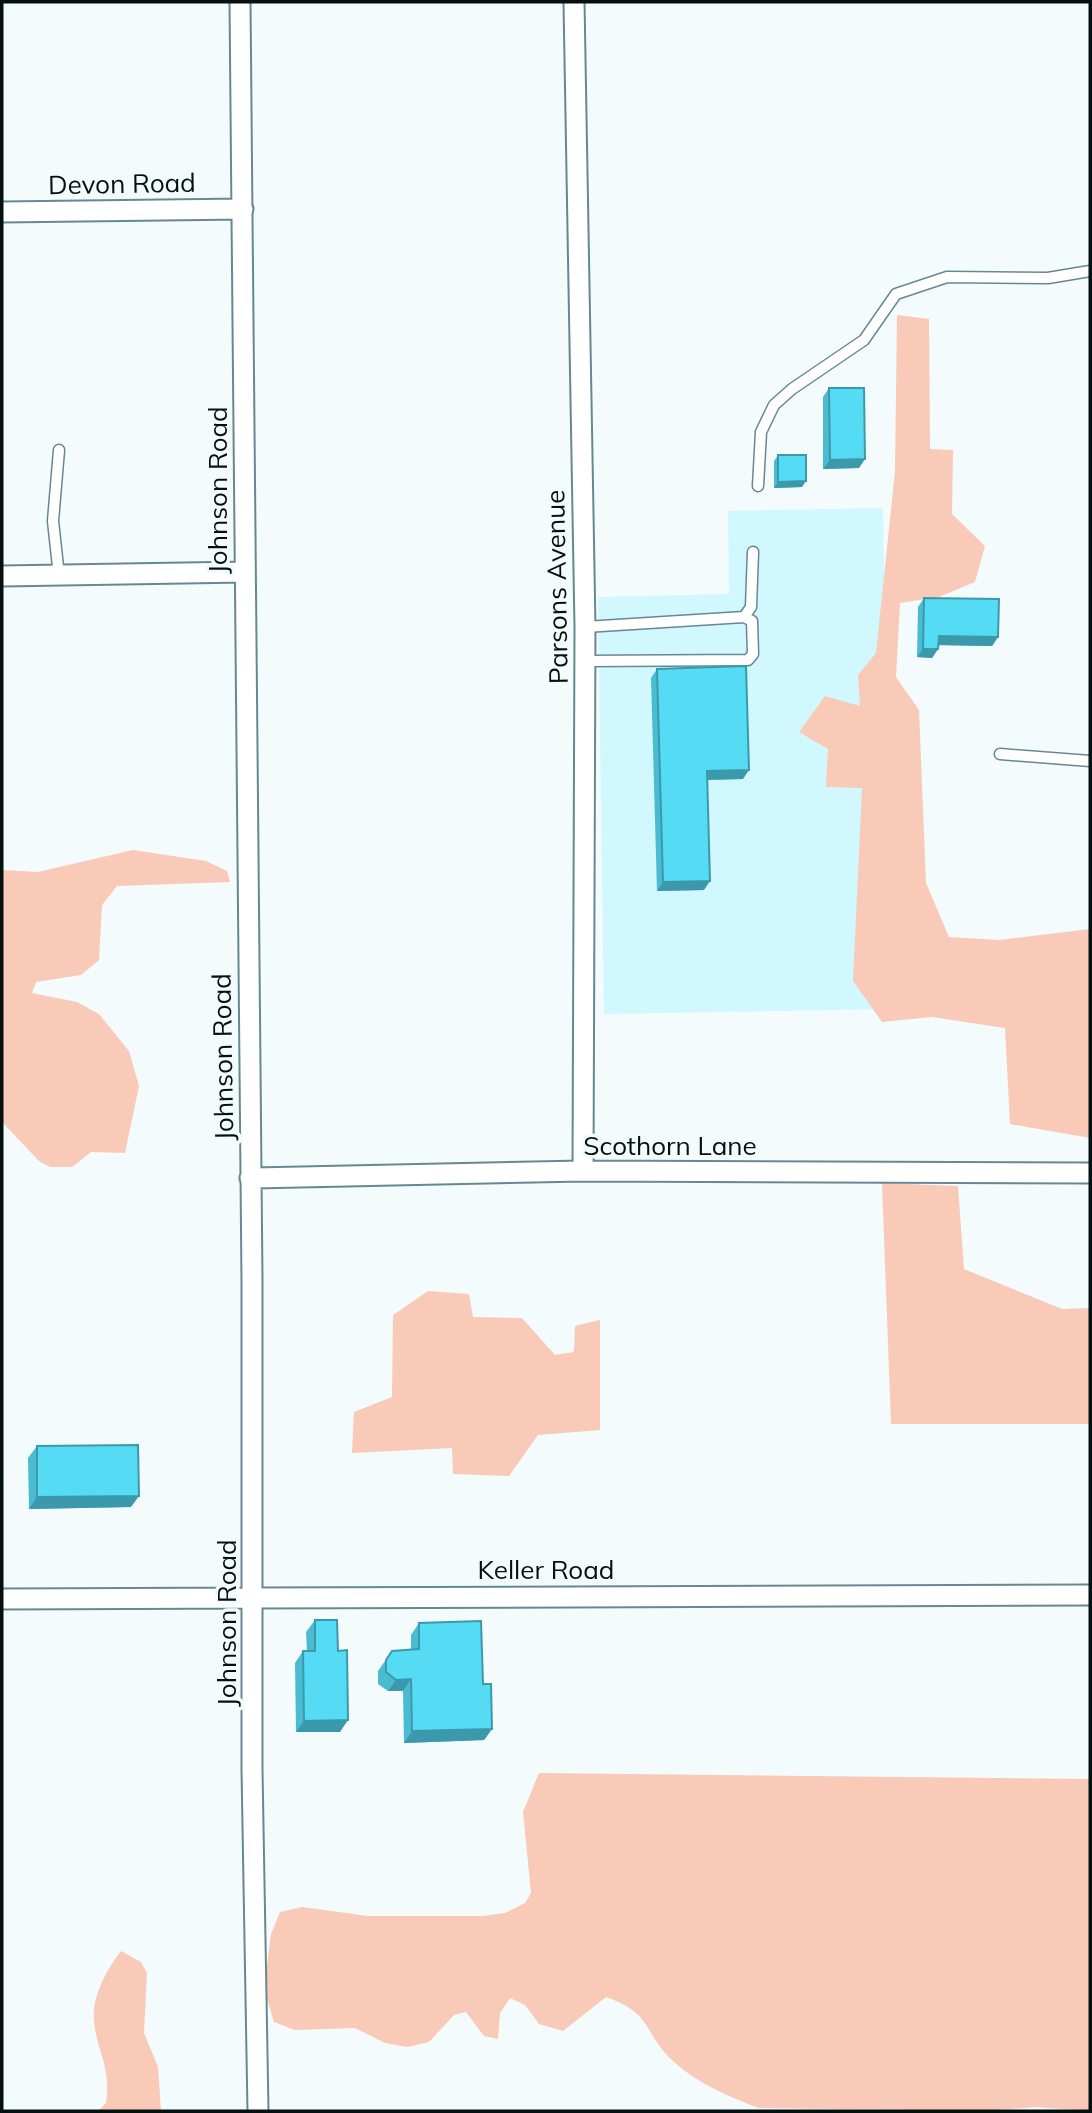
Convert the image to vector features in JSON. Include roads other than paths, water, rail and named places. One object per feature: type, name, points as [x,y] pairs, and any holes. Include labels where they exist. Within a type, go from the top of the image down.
[{"type":"street","name":"Johnson Road","points":[[240,2],[254,1598],[252,1797],[258,2111]]},
{"type":"street","name":"Parsons Avenue","points":[[574,2],[585,627],[583,1171]]},
{"type":"street","name":"Devon Road","points":[[2,212],[243,209]]},
{"type":"street","points":[[2,576],[245,572]]},
{"type":"street","name":"Scothorn Lane","points":[[250,1178],[583,1171],[1090,1174]]},
{"type":"street","name":"Keller Road","points":[[2,1599],[1090,1595]]},
{"type":"lane","points":[[758,486],[761,432],[774,405],[792,389],[864,341],[896,294],[947,276],[1048,278],[1090,271]]},
{"type":"lane","points":[[58,450],[53,521],[59,576]]},
{"type":"lane","points":[[744,617],[751,607],[753,552]]},
{"type":"lane","points":[[585,627],[744,617],[752,621],[753,654],[748,660],[585,661]]},
{"type":"lane","points":[[1000,754],[1090,761]]}]
